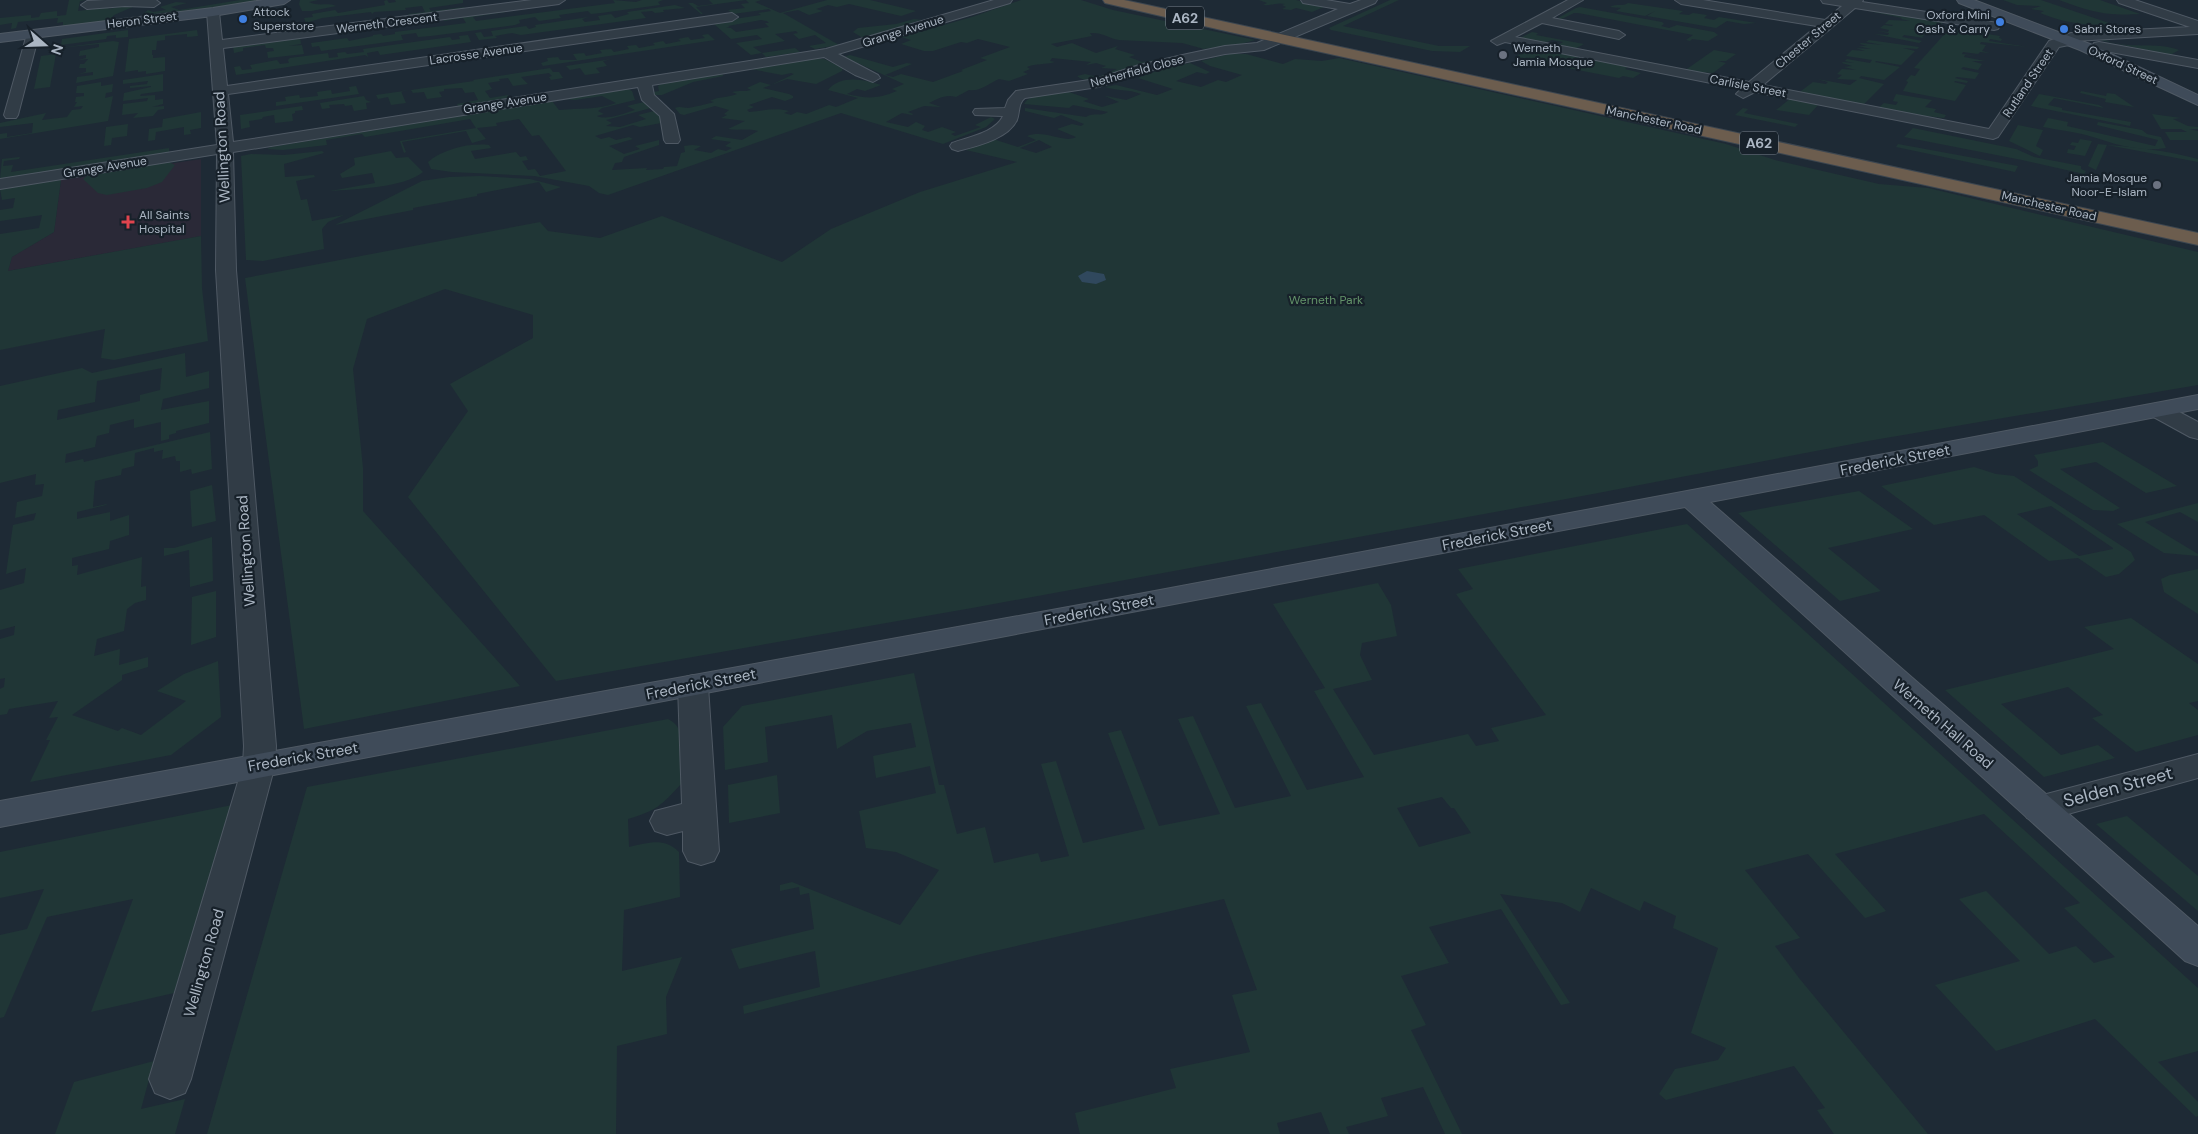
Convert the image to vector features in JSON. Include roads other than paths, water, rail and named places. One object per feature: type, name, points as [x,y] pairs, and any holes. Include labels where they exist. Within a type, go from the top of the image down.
[{"type":"highway","name":"Manchester Road","points":[[1109,0],[1279,39],[2198,239]]},
{"type":"highway","name":"Manchester Road","points":[[1155,0],[2102,203]]},
{"type":"highway","name":"A62","points":[[1220,14],[1226,20],[1269,30],[1279,39]]},
{"type":"highway","name":"A62","points":[[1299,30],[1302,36],[1370,53],[1381,60]]},
{"type":"main road","name":"Heron Street","points":[[0,38],[213,12],[284,0]]},
{"type":"main road","name":"Oxford Street","points":[[1963,0],[2068,40],[2198,101]]},
{"type":"main road","name":"Frederick Street","points":[[0,814],[693,686],[2198,402]]},
{"type":"main road","name":"Werneth Hall Road","points":[[1690,498],[2198,948]]},
{"type":"street","name":"Werneth Crescent","points":[[215,45],[559,0]]},
{"type":"street","name":"Grange Avenue","points":[[0,184],[826,53],[859,45],[1006,0]]},
{"type":"street","points":[[1307,0],[1350,8]]},
{"type":"street","name":"Netherfield Close","points":[[958,146],[1002,128],[1007,122],[1013,101],[1021,94],[1069,82],[1098,84],[1144,68],[1202,55],[1259,47],[1371,0]]},
{"type":"street","points":[[1487,46],[1577,0]]},
{"type":"street","points":[[1681,0],[1826,24]]},
{"type":"street","points":[[1827,0],[1855,2],[1994,26]]},
{"type":"street","points":[[2123,0],[2198,25]]},
{"type":"street","points":[[87,5],[112,1],[160,2]]},
{"type":"street","points":[[129,22],[127,16],[132,12],[160,2]]},
{"type":"street","name":"Chester Street","points":[[1736,99],[1855,2]]},
{"type":"street","name":"Wellington Road","points":[[170,1079],[258,765],[260,746],[226,270],[225,148],[213,12]]},
{"type":"street","name":"Lacrosse Avenue","points":[[220,91],[732,17]]},
{"type":"street","points":[[1541,19],[1619,35]]},
{"type":"street","points":[[2068,40],[2071,37],[2198,30]]},
{"type":"street","points":[[11,115],[33,34]]},
{"type":"street","name":"Carlisle Street","points":[[1503,38],[1993,134]]},
{"type":"street","points":[[2068,40],[2198,64]]},
{"type":"street","name":"Rutland Street","points":[[1993,134],[2054,44],[2068,40]]},
{"type":"street","name":"Netherfield Close","points":[[1178,46],[1202,55]]},
{"type":"street","points":[[826,53],[873,78]]},
{"type":"street","points":[[844,78],[860,72]]},
{"type":"street","points":[[644,81],[647,96],[667,114],[675,133]]},
{"type":"street","points":[[980,112],[1011,112]]},
{"type":"street","points":[[2158,410],[2198,432]]},
{"type":"street","points":[[693,686],[701,851]]},
{"type":"street","name":"Selden Street","points":[[2039,809],[2198,766]]},
{"type":"street","points":[[667,821],[700,813]]},
{"type":"water","points":[[1087,271],[1104,274],[1106,280],[1096,284],[1082,282],[1078,276]]},
{"type":"place","name":"Attock Superstore","points":[[243,19]]},
{"type":"place","name":"Oxford Mini Cash & Carry","points":[[2000,22]]},
{"type":"place","name":"Sabri Stores","points":[[2064,29]]},
{"type":"place","name":"Werneth Jamia Mosque","points":[[1503,55]]},
{"type":"place","name":"Jamia Mosque Noor-E-Islam","points":[[2157,185]]},
{"type":"place","name":"All Saints Hospital","points":[[128,222]]},
{"type":"park label","name":"Werneth Park","points":[[1326,300]]}]
